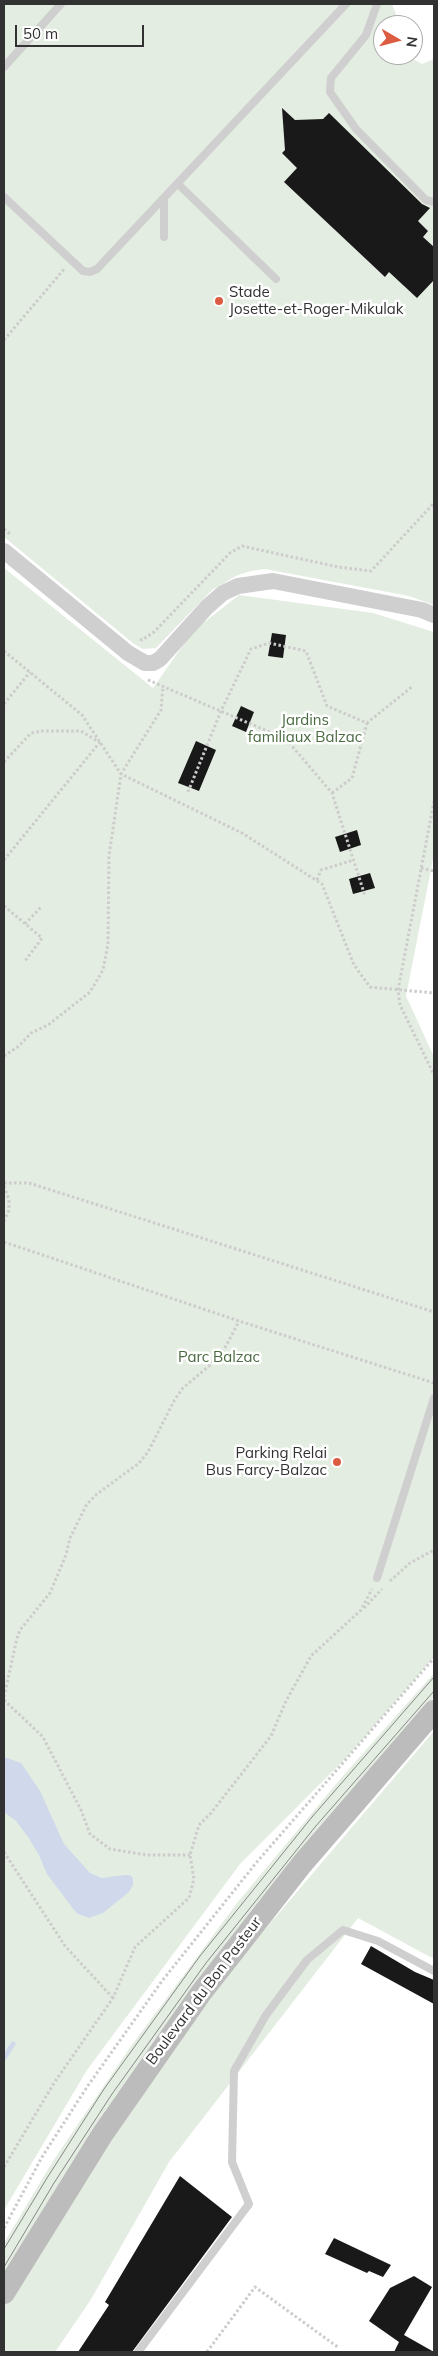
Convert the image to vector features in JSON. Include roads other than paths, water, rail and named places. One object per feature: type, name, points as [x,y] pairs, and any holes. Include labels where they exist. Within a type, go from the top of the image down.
[{"type":"street","points":[[4,551],[128,653],[145,663],[152,663],[160,659],[207,607],[223,593],[247,585],[273,581],[422,610],[434,614]]},
{"type":"street","name":"Boulevard du Bon Pasteur","points":[[4,2294],[83,2164],[201,1993],[302,1864],[434,1711]]},
{"type":"lane","points":[[4,67],[61,4]]},
{"type":"lane","points":[[4,196],[83,270],[90,272],[97,269],[164,200],[346,4]]},
{"type":"lane","points":[[377,4],[366,35],[331,78],[330,92],[356,129],[426,200],[434,202]]},
{"type":"lane","points":[[178,184],[276,279]]},
{"type":"lane","points":[[164,200],[164,237]]},
{"type":"lane","points":[[377,1578],[434,1398]]},
{"type":"lane","points":[[138,2352],[249,2204],[232,2162],[234,2071],[266,2015],[307,1960],[343,1930],[378,1941],[434,1970]]},
{"type":"water","points":[[4,1757],[21,1763],[40,1791],[64,1844],[90,1873],[102,1878],[130,1875],[133,1878],[133,1885],[129,1892],[103,1913],[89,1918],[78,1914],[74,1910],[47,1874],[39,1855],[28,1837],[16,1821],[4,1812]]},
{"type":"waterway","points":[[4,2058],[13,2044]]},
{"type":"tram line","points":[[4,2249],[104,2089],[200,1956],[312,1817],[434,1677]]},
{"type":"tram line","points":[[4,2267],[54,2183],[112,2094],[206,1963],[315,1827],[434,1691]]},
{"type":"place","name":"Stade Josette-et-Roger-Mikulak","points":[[219,301]]},
{"type":"place","name":"Parking Relai Bus Farcy-Balzac","points":[[337,1462]]},
{"type":"park label","name":"Jardins familiaux Balzac","points":[[305,728]]},
{"type":"park label","name":"Parc Balzac","points":[[219,1357]]}]
